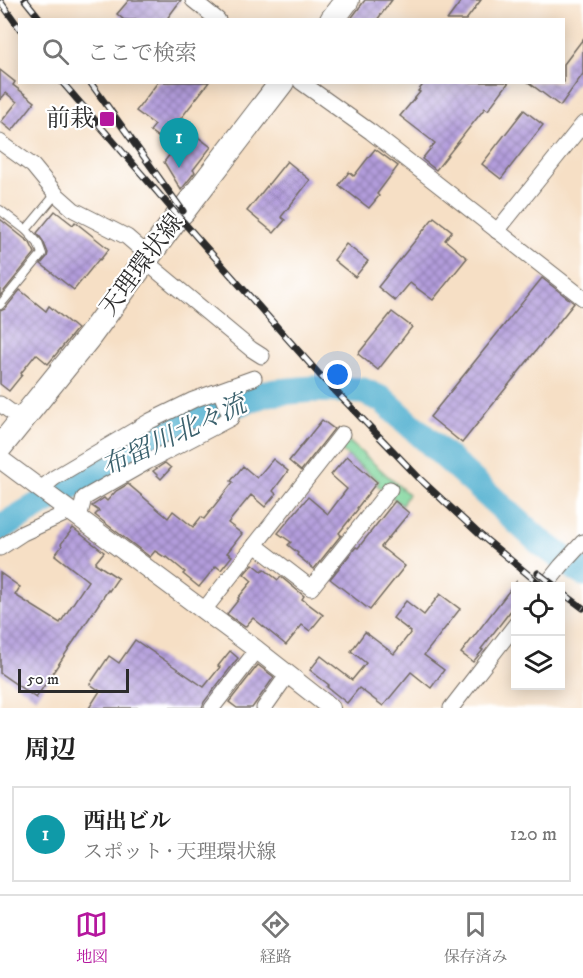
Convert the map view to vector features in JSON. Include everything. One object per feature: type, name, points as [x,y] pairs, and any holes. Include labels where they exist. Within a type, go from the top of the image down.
[{"type":"main road","points":[[334,18],[347,0]]},
{"type":"main road","name":"天理環状線","points":[[0,447],[89,337],[178,216],[280,84]]},
{"type":"street","points":[[193,0],[216,18]]},
{"type":"street","points":[[304,84],[371,132],[583,298]]},
{"type":"street","points":[[497,231],[583,124]]},
{"type":"street","points":[[0,142],[33,166],[56,194],[74,210],[127,237],[147,259],[262,357]]},
{"type":"street","points":[[41,489],[54,478],[150,421],[193,400],[254,378]]},
{"type":"street","points":[[0,548],[24,533],[73,512],[84,498],[231,418],[220,391]]},
{"type":"street","points":[[0,404],[22,420]]},
{"type":"street","points":[[204,610],[342,434]]},
{"type":"street","points":[[0,459],[204,610],[331,708]]},
{"type":"street","points":[[255,545],[311,588],[390,489]]},
{"type":"street","points":[[548,582],[583,542]]},
{"type":"street","points":[[451,708],[511,630]]},
{"type":"street","points":[[212,708],[257,650]]},
{"type":"street","points":[[264,708],[288,674]]},
{"type":"lane","points":[[26,230],[56,194]]},
{"type":"lane","points":[[0,210],[26,230],[38,243],[42,254],[0,305]]},
{"type":"green space","points":[[343,436],[408,494],[402,505],[377,485],[379,481],[335,446]]},
{"type":"building","points":[[129,0],[181,0],[168,18],[122,18],[117,14]]},
{"type":"building","points":[[365,0],[392,0],[378,18],[352,18]]},
{"type":"building","points":[[462,0],[481,0],[468,18],[448,18]]},
{"type":"building","points":[[583,39],[583,74],[560,106],[531,84],[565,84],[565,63]]},
{"type":"building","points":[[0,70],[15,82],[13,85],[35,102],[12,131],[1,122],[17,102],[6,93],[0,100]]},
{"type":"building","points":[[156,84],[207,84],[178,122],[211,147],[181,190],[164,162],[174,149],[150,131],[155,125],[136,111]]},
{"type":"building","points":[[423,84],[508,84],[488,110],[485,108],[436,170],[422,159],[435,143],[400,116],[420,92],[418,91]]},
{"type":"building","points":[[524,110],[543,125],[501,179],[482,164]]},
{"type":"building","points":[[375,149],[398,166],[369,208],[339,185],[349,172],[354,176]]},
{"type":"building","points":[[287,161],[310,180],[281,217],[285,220],[274,233],[247,211]]},
{"type":"building","points":[[55,211],[73,225],[75,222],[109,249],[74,290],[41,264],[48,253],[37,233]]},
{"type":"building","points":[[434,217],[452,231],[445,240],[467,258],[433,300],[410,283],[395,301],[378,287]]},
{"type":"building","points":[[0,219],[30,243],[35,253],[0,296]]},
{"type":"building","points":[[346,244],[368,261],[355,277],[334,260]]},
{"type":"building","points":[[542,278],[574,303],[462,443],[430,417]]},
{"type":"building","points":[[20,290],[46,311],[49,306],[77,329],[48,364],[36,354],[9,391],[0,384],[0,311],[5,309]]},
{"type":"building","points":[[392,312],[412,327],[378,370],[358,354]]},
{"type":"building","points":[[322,420],[334,429],[301,471],[289,461]]},
{"type":"building","points":[[347,456],[377,482],[339,533],[341,535],[314,569],[288,545],[291,542],[278,533],[308,497],[328,514],[347,489],[331,475]]},
{"type":"building","points":[[273,459],[288,471],[273,491],[276,494],[265,507],[251,495],[228,523],[242,534],[227,553],[232,556],[221,570],[216,566],[199,587],[167,557],[155,551],[150,557],[109,526],[95,515],[99,511],[92,506],[104,498],[107,501],[116,491],[128,484],[168,518],[173,511],[193,527],[201,517],[204,519],[243,466],[257,478]]},
{"type":"building","points":[[165,463],[171,468],[161,479],[153,471]]},
{"type":"building","points":[[395,501],[409,513],[381,547],[405,566],[370,610],[330,579]]},
{"type":"building","points":[[73,528],[104,552],[95,563],[118,578],[36,698],[0,673],[0,573],[20,587],[15,595],[60,623],[88,581],[55,555]]},
{"type":"building","points":[[253,564],[278,580],[281,577],[304,596],[302,599],[323,615],[310,631],[302,625],[286,645],[253,618],[245,627],[227,614],[252,581],[244,574]]},
{"type":"building","points":[[511,588],[511,610],[481,649],[483,650],[473,662],[461,653]]},
{"type":"building","points":[[440,594],[460,609],[424,655],[444,670],[431,688],[411,672],[383,706],[359,688],[347,703],[310,670],[321,656],[352,680],[366,663],[351,651],[365,632],[394,654],[411,632],[393,618],[406,601],[424,615]]},
{"type":"building","points":[[135,640],[204,687],[230,651],[238,658],[204,702],[202,708],[89,708],[100,691],[90,684],[109,656],[119,663]]},
{"type":"building","points":[[258,665],[274,677],[252,708],[237,708],[229,702]]},
{"type":"waterway","name":"布留川北々流","points":[[0,528],[146,442],[208,414],[267,393],[313,389],[363,391],[383,400],[539,541],[583,573]]},
{"type":"railway","points":[[25,0],[39,18]]},
{"type":"railway","points":[[0,1],[18,26]]},
{"type":"railway","points":[[64,84],[319,374],[419,478],[478,533],[537,582]]},
{"type":"railway","points":[[91,84],[183,211]]},
{"type":"railway","points":[[538,573],[550,582]]},
{"type":"railway","points":[[565,595],[583,608]]},
{"type":"place","name":"前栽","points":[[107,119]]},
{"type":"place","name":"西出ビル","points":[[179,168]]}]
